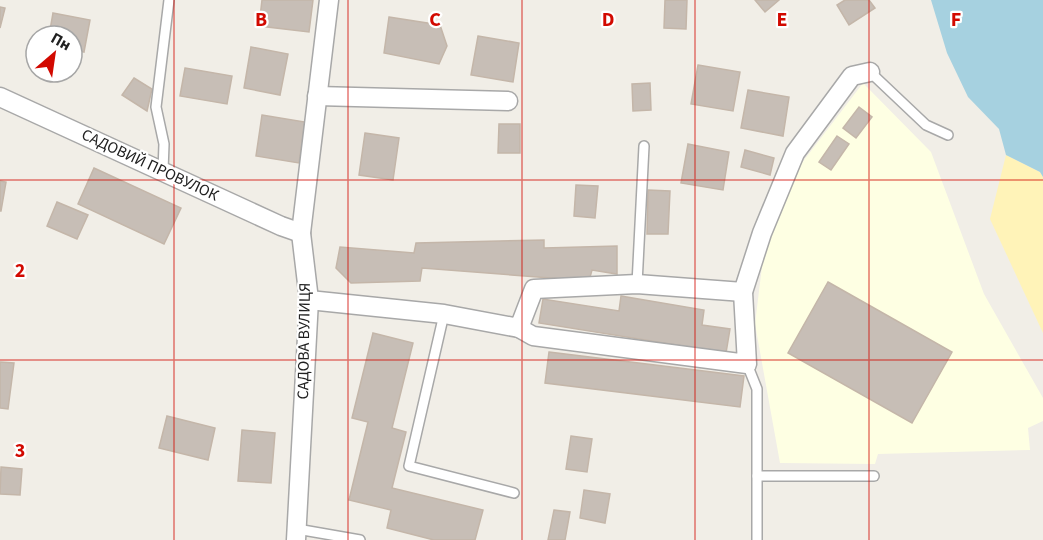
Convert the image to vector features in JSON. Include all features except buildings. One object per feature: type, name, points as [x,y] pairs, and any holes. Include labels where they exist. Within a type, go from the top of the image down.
[{"type":"street","name":"САДОВА ВУЛИЦЯ","points":[[297,534],[309,300],[301,233],[329,0]]},
{"type":"street","points":[[309,300],[444,314],[519,328],[533,336],[747,364],[743,292],[762,232],[795,153],[852,76],[870,72]]},
{"type":"street","points":[[317,96],[508,101]]},
{"type":"street","name":"САДОВИЙ ПРОВУЛОК","points":[[0,97],[281,226],[301,233]]},
{"type":"street","points":[[519,328],[534,289],[637,284],[743,292]]},
{"type":"lane","points":[[163,171],[164,144],[156,107],[169,0]]},
{"type":"lane","points":[[870,72],[926,125],[948,135]]},
{"type":"lane","points":[[637,284],[644,146]]},
{"type":"lane","points":[[444,314],[410,466],[514,493]]},
{"type":"lane","points":[[747,364],[757,389],[757,540]]},
{"type":"lane","points":[[757,476],[874,476]]},
{"type":"lane","points":[[297,534],[360,540]]},
{"type":"shaded area","points":[[863,83],[931,152],[984,294],[1043,398],[1043,421],[1028,428],[1030,450],[878,454],[875,464],[780,463],[755,324],[764,250],[798,168]]},
{"type":"sand","points":[[1006,155],[1040,172],[1043,177],[1043,333],[990,219]]},
{"type":"water","points":[[931,0],[1043,0],[1043,177],[1040,172],[1006,155],[999,129],[968,97],[947,53]]}]
